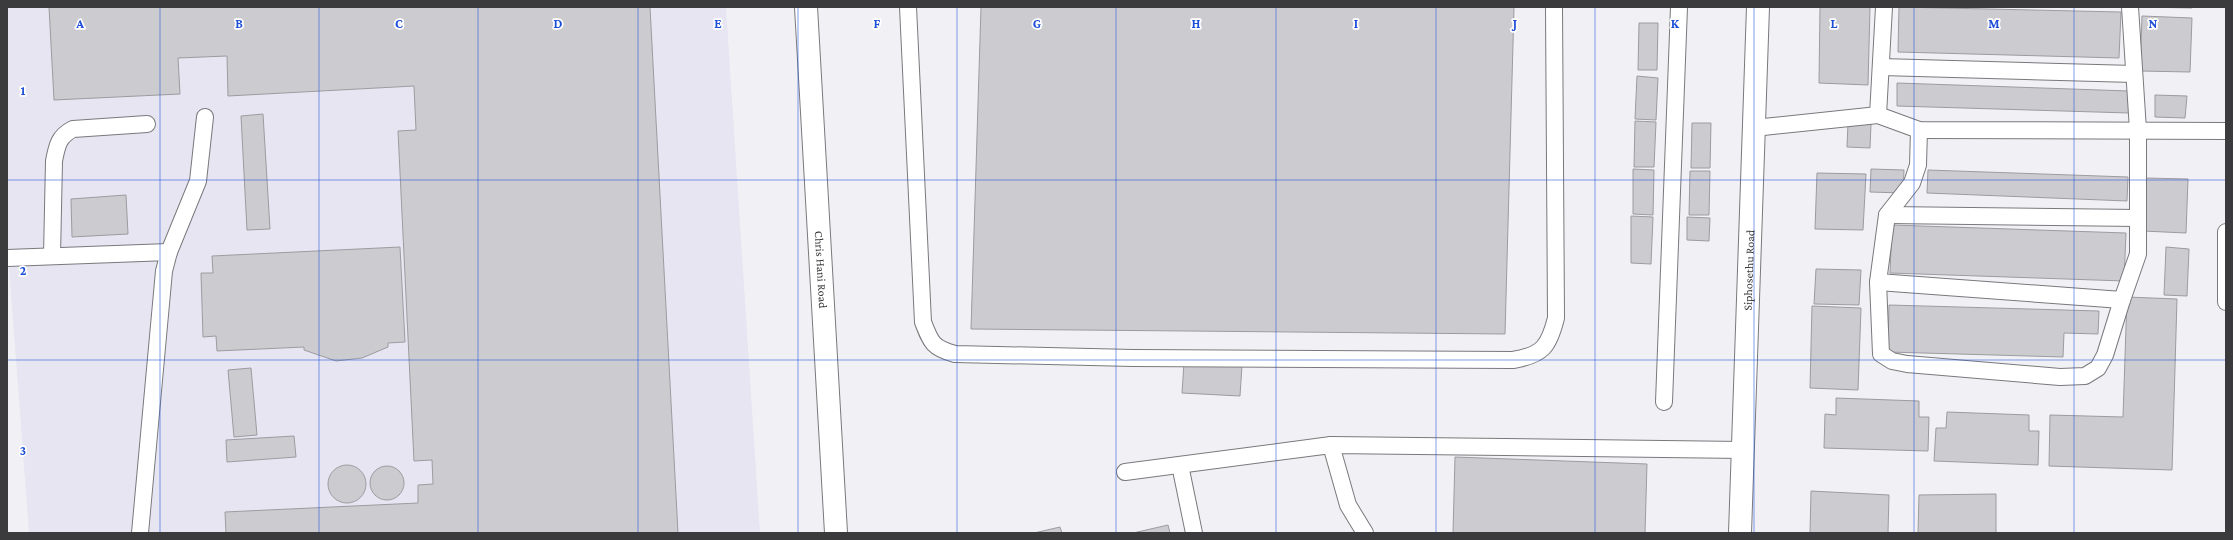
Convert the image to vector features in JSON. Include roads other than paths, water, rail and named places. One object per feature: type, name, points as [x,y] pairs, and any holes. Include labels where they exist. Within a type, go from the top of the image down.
[{"type":"street","name":"Chris Hani Road","points":[[806,7],[836,533]]},
{"type":"street","name":"Siphosethu Road","points":[[1740,533],[1758,7]]},
{"type":"lane","points":[[908,7],[923,322],[930,340],[940,350],[955,354],[1133,358],[1513,360],[1530,357],[1544,348],[1552,335],[1556,318],[1554,7]]},
{"type":"lane","points":[[1664,402],[1679,7]]},
{"type":"lane","points":[[1878,115],[1884,7]]},
{"type":"lane","points":[[1919,130],[1918,165],[1912,182],[1887,215],[1878,282],[1881,354],[1892,361],[2060,377],[2085,376],[2098,368],[2105,355],[2138,254],[2138,130],[2130,7]]},
{"type":"lane","points":[[1881,67],[2134,74]]},
{"type":"lane","points":[[1754,128],[1878,115],[1919,130],[2226,131]]},
{"type":"lane","points":[[140,533],[164,271],[168,252],[198,182],[205,116]]},
{"type":"lane","points":[[52,256],[54,161],[57,145],[63,134],[73,129],[147,124]]},
{"type":"lane","points":[[1887,215],[2138,218]]},
{"type":"lane","points":[[2226,232],[2226,293]]},
{"type":"lane","points":[[7,258],[168,252]]},
{"type":"lane","points":[[1878,282],[2122,300]]},
{"type":"lane","points":[[1331,445],[1348,505],[1365,533]]},
{"type":"lane","points":[[1125,472],[1331,445],[1743,450]]},
{"type":"lane","points":[[1180,465],[1194,533]]}]
